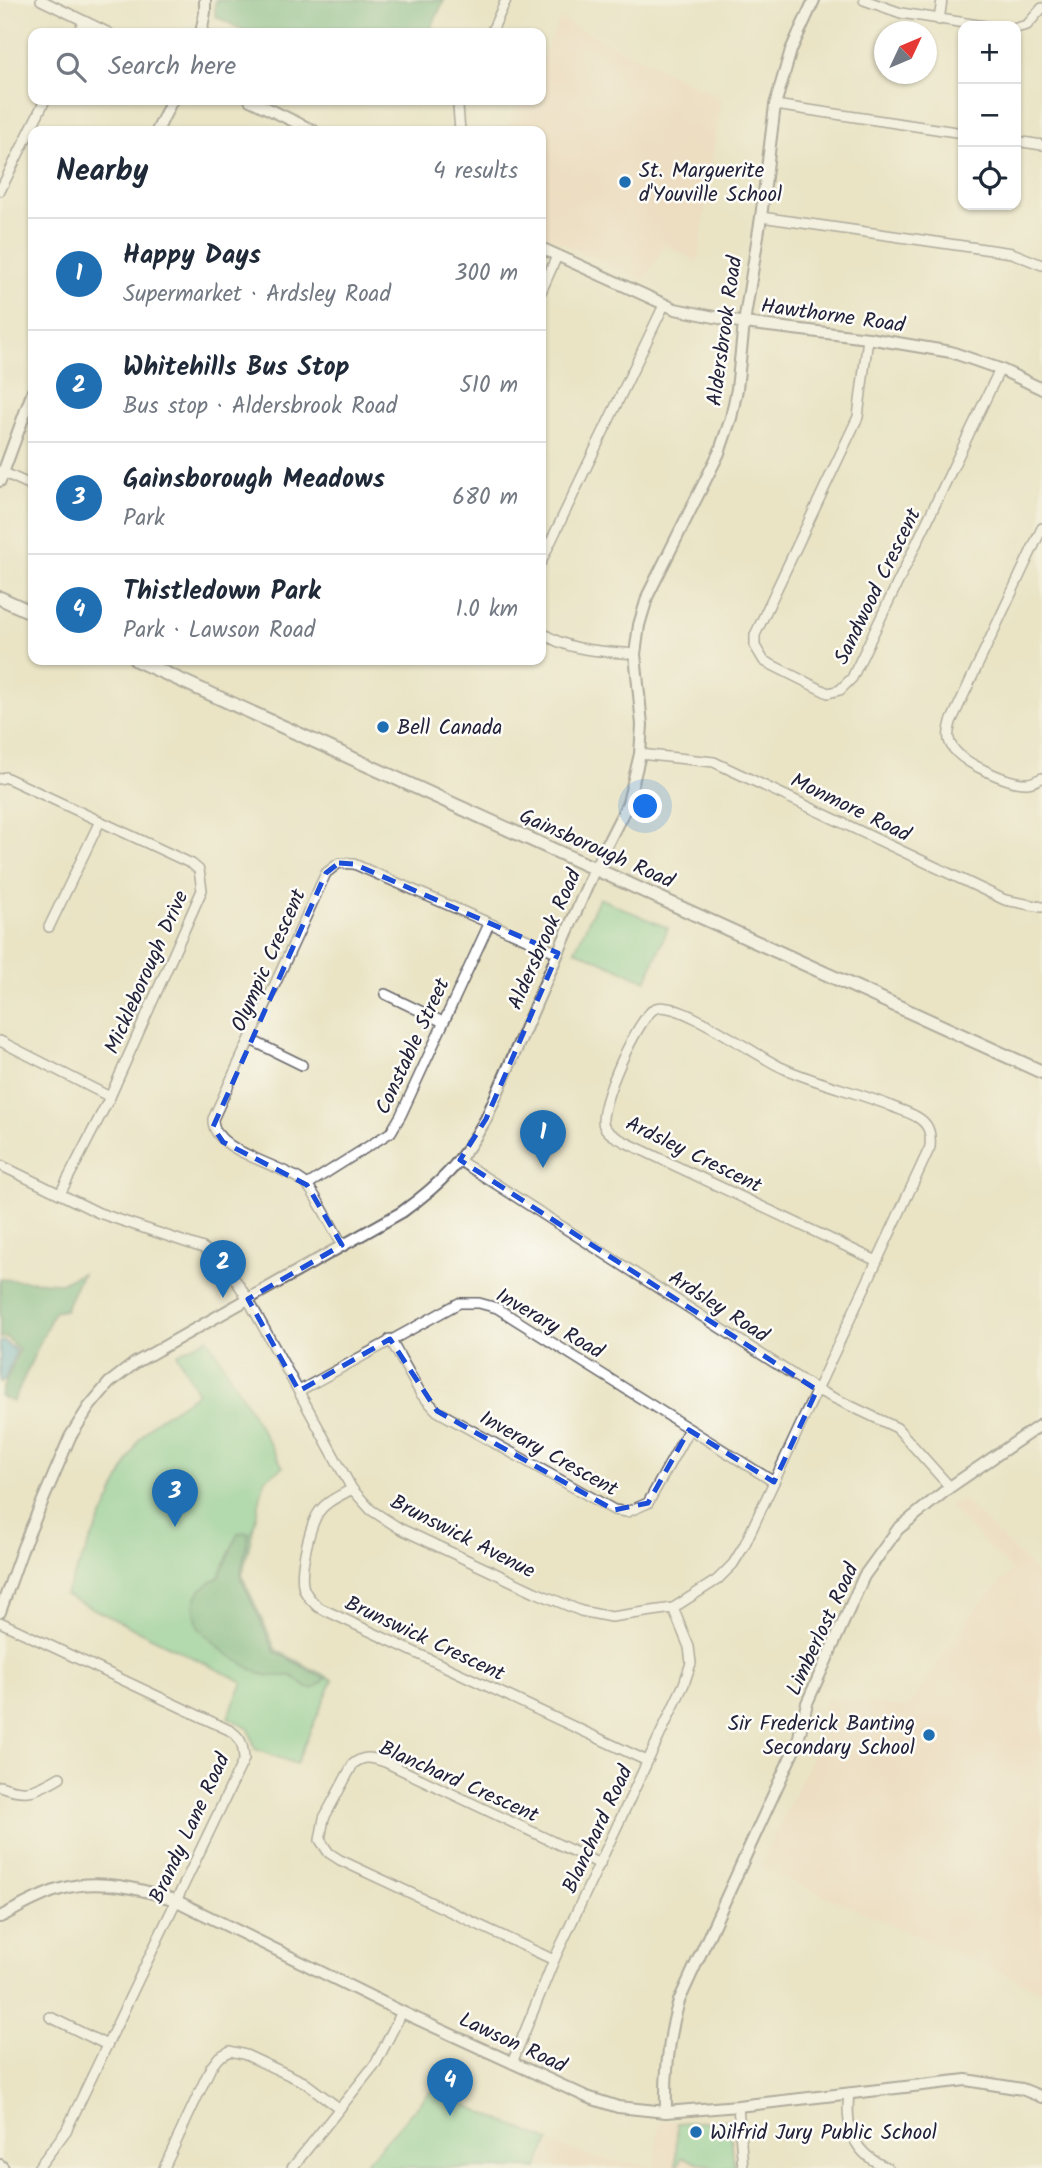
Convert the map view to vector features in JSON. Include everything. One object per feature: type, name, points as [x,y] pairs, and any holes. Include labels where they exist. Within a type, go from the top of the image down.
[{"type":"main road","points":[[0,598],[28,611]]},
{"type":"main road","name":"Gainsborough Road","points":[[147,665],[1042,1072]]},
{"type":"street","points":[[41,0],[99,28]]},
{"type":"street","points":[[202,28],[205,0]]},
{"type":"street","points":[[493,28],[506,0]]},
{"type":"street","name":"Aldersbrook Road","points":[[0,1612],[23,1546],[70,1437],[89,1407],[109,1383],[135,1363],[402,1212],[451,1173],[486,1119],[595,868],[628,803],[640,754],[642,725],[635,654],[639,625],[648,595],[719,453],[731,418],[775,105],[791,50],[814,0]]},
{"type":"street","points":[[864,0],[901,13],[958,22]]},
{"type":"street","points":[[939,20],[942,0]]},
{"type":"street","points":[[1021,27],[1027,25],[1042,8]]},
{"type":"street","points":[[80,28],[84,21]]},
{"type":"street","points":[[32,126],[43,105]]},
{"type":"street","points":[[159,126],[170,105]]},
{"type":"street","points":[[260,105],[304,126]]},
{"type":"street","points":[[459,105],[460,126]]},
{"type":"street","points":[[775,105],[958,132]]},
{"type":"street","points":[[0,191],[28,134]]},
{"type":"street","points":[[1021,142],[1042,145]]},
{"type":"street","points":[[761,218],[1012,253],[1042,265]]},
{"type":"street","name":"Hawthorne Road","points":[[546,250],[664,305],[744,323],[868,338],[951,352],[1000,369],[1042,389]]},
{"type":"street","points":[[546,281],[557,256]]},
{"type":"street","points":[[546,552],[664,305]]},
{"type":"street","name":"Sandwood Crescent","points":[[868,338],[858,417],[755,635],[755,646],[764,661],[828,693],[840,690],[852,678],[1000,369]]},
{"type":"street","points":[[28,404],[1,475],[28,484]]},
{"type":"street","points":[[1042,528],[951,722],[948,735],[951,747],[976,766],[1015,782],[1030,784],[1042,778]]},
{"type":"street","points":[[546,636],[574,648],[635,654]]},
{"type":"street","name":"Monmore Road","points":[[640,754],[714,762],[1005,900],[1042,907]]},
{"type":"street","name":"Mickleborough Drive","points":[[0,779],[5,777],[192,864],[199,870],[202,890],[110,1097],[60,1194]]},
{"type":"street","points":[[49,928],[100,821]]},
{"type":"street","name":"Olympic Crescent","points":[[307,1185],[223,1142],[212,1127],[213,1119],[326,873],[340,863],[354,864],[558,953]]},
{"type":"street","name":"Constable Street","points":[[307,1185],[391,1132],[489,924]]},
{"type":"street","points":[[385,994],[443,1022]]},
{"type":"street","name":"Ardsley Crescent","points":[[817,1390],[877,1261],[930,1147],[932,1135],[922,1120],[854,1091],[828,1085],[782,1068],[722,1032],[671,1007],[655,1008],[643,1020],[612,1086],[602,1113],[604,1126],[619,1138],[877,1261]]},
{"type":"street","points":[[251,1040],[302,1065]]},
{"type":"street","points":[[0,1041],[110,1097]]},
{"type":"street","name":"Ardsley Road","points":[[460,1161],[817,1390],[897,1427],[950,1487]]},
{"type":"street","name":"Brunswick Avenue","points":[[0,1164],[99,1213],[203,1248],[230,1269],[352,1489],[371,1510],[399,1528],[580,1611],[611,1617],[673,1608],[697,1595],[733,1564],[817,1390]]},
{"type":"street","points":[[307,1185],[342,1245]]},
{"type":"street","name":"Inverary Road","points":[[299,1391],[459,1303],[479,1303],[497,1308],[774,1482]]},
{"type":"street","name":"Inverary Crescent","points":[[390,1339],[421,1394],[437,1411],[614,1510],[627,1511],[648,1503],[689,1430]]},
{"type":"street","name":"Limberlost Road","points":[[666,2112],[665,2072],[671,2028],[679,2001],[798,1741],[807,1703],[864,1576],[898,1529],[950,1487],[1042,1424]]},
{"type":"street","name":"Brunswick Crescent","points":[[352,1489],[326,1504],[317,1515],[307,1542],[303,1585],[309,1598],[318,1607],[647,1761]]},
{"type":"street","name":"Blanchard Road","points":[[512,2063],[554,1960],[684,1684],[691,1663],[689,1647],[673,1608]]},
{"type":"street","name":"Brandy Lane Road","points":[[0,1622],[238,1736],[244,1746],[244,1759],[174,1900],[66,2131],[38,2168]]},
{"type":"street","name":"Blanchard Crescent","points":[[554,1960],[340,1860],[329,1853],[320,1840],[324,1818],[353,1764],[368,1757],[385,1762],[600,1864]]},
{"type":"street","points":[[0,1786],[19,1793],[40,1789],[60,1777]]},
{"type":"street","name":"Lawson Road","points":[[0,1917],[62,1888],[97,1884],[138,1888],[174,1900],[402,2012],[587,2097],[618,2107],[666,2112],[967,2080],[1022,2089],[1042,2097]]},
{"type":"street","points":[[292,2168],[376,2063],[402,2012]]},
{"type":"street","points":[[50,2017],[107,2045]]},
{"type":"street","points":[[164,2168],[211,2067],[219,2057],[230,2052],[246,2055],[304,2082],[339,2108]]},
{"type":"street","points":[[849,2093],[852,2138],[862,2153],[888,2168]]},
{"type":"street","points":[[738,2106],[743,2168]]},
{"type":"highlighted area","points":[[339,863],[354,864],[558,953],[486,1119],[460,1160],[817,1390],[774,1482],[689,1430],[648,1503],[614,1510],[437,1411],[390,1339],[299,1391],[248,1299],[342,1245],[307,1185],[223,1142],[213,1127],[326,873]]},
{"type":"shaded area","name":"St. Marguerite d'Youville School","points":[[560,19],[721,98],[698,262],[665,245],[644,281],[546,235],[546,126],[507,126],[518,105],[546,105],[546,48]]},
{"type":"shaded area","name":"Sir Frederick Banting Secondary School","points":[[962,1498],[1042,1578],[1042,1991],[759,1867],[810,1761],[826,1698],[907,1708],[974,1610],[1012,1571],[949,1507]]},
{"type":"shaded area","name":"Wilfrid Jury Public School","points":[[731,2117],[738,2160],[736,2168],[540,2168],[551,2143],[593,2157],[655,2167],[659,2122]]},
{"type":"green space","points":[[215,0],[444,0],[431,28],[238,28],[215,16]]},
{"type":"green space","points":[[599,898],[668,928],[646,981],[575,950]]},
{"type":"green space","points":[[82,1273],[65,1310],[54,1312],[13,1402],[0,1396],[19,1350],[6,1337],[0,1338],[0,1279],[60,1283]]},
{"type":"green space","points":[[208,1338],[283,1467],[265,1479],[242,1576],[276,1650],[333,1680],[296,1764],[255,1749],[249,1729],[228,1717],[243,1682],[65,1595],[138,1441],[154,1422],[198,1393],[177,1354]]},
{"type":"green space","points":[[249,1532],[240,1576],[274,1651],[326,1679],[314,1689],[307,1688],[292,1676],[260,1674],[224,1652],[198,1627],[194,1607],[196,1597],[201,1589],[219,1577],[238,1533]]},
{"type":"green space","points":[[432,2090],[549,2141],[537,2168],[361,2168]]},
{"type":"green space","points":[[730,2120],[734,2168],[715,2168],[682,2157],[678,2166],[676,2165],[677,2123]]},
{"type":"water","points":[[4,1341],[16,1351],[4,1381],[0,1382],[0,1342]]},
{"type":"place","name":"St. Marguerite d'Youville School","points":[[625,182]]},
{"type":"place","name":"Bell Canada","points":[[383,727]]},
{"type":"place","name":"Happy Days","points":[[543,1168]]},
{"type":"place","name":"Whitehills Bus Stop","points":[[223,1298]]},
{"type":"place","name":"Gainsborough Meadows","points":[[175,1527]]},
{"type":"place","name":"Sir Frederick Banting Secondary School","points":[[929,1735]]},
{"type":"place","name":"Thistledown Park","points":[[450,2116]]},
{"type":"place","name":"Wilfrid Jury Public School","points":[[696,2132]]}]
